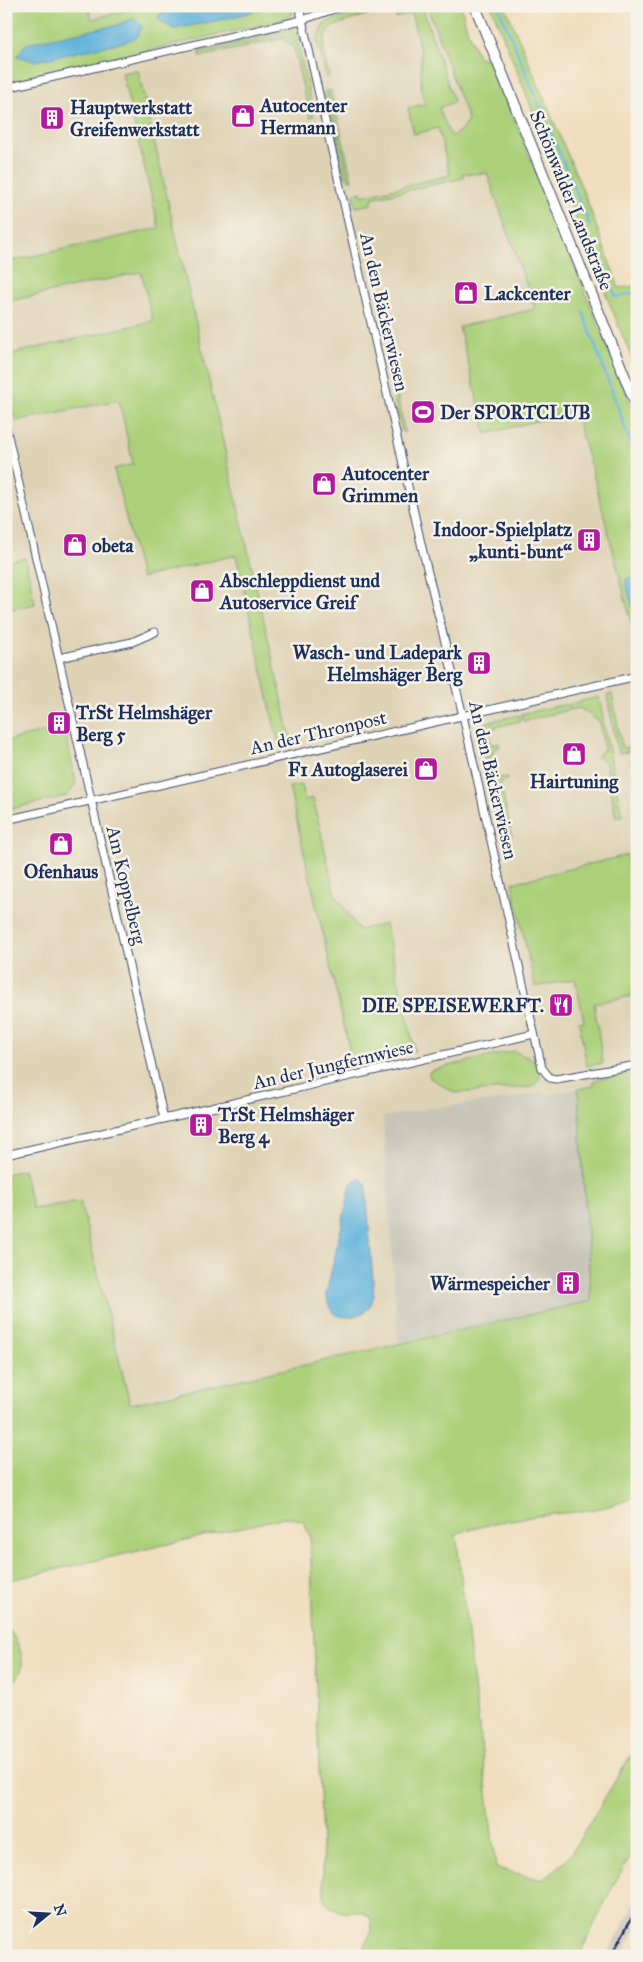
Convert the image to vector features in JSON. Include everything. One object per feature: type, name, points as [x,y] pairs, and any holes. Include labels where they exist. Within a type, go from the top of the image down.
[{"type":"main road","name":"Schönwalder Landstraße","points":[[474,6],[637,407]]},
{"type":"street","name":"An den Bäckerwiesen","points":[[299,6],[463,716],[534,1034]]},
{"type":"street","points":[[6,88],[302,20],[343,6]]},
{"type":"street","name":"Am Koppelberg","points":[[6,427],[164,1119]]},
{"type":"street","points":[[59,658],[132,642],[155,632]]},
{"type":"street","name":"An der Thronpost","points":[[6,820],[637,676]]},
{"type":"street","points":[[534,1034],[542,1068],[550,1078],[563,1079],[637,1065]]},
{"type":"street","name":"An der Jungfernwiese","points":[[6,1155],[534,1034]]},
{"type":"shaded area","points":[[6,6],[427,6],[572,412],[577,420],[595,481],[637,645],[637,1072],[618,1076],[578,1090],[591,1301],[6,1432]]},
{"type":"shaded area","points":[[578,1089],[591,1301],[398,1343],[383,1117],[431,1108],[509,1099],[542,1092],[548,1095]]},
{"type":"shaded area","points":[[637,1899],[637,1927],[621,1956],[606,1956]]},
{"type":"green space","points":[[6,6],[88,6],[92,19],[144,6],[295,6],[292,15],[287,19],[14,81],[6,72]]},
{"type":"green space","points":[[376,6],[392,6],[331,27],[327,32],[324,51],[329,76],[326,78],[317,39],[325,23]]},
{"type":"green space","points":[[392,6],[422,6],[454,102],[439,108],[449,133],[453,136],[463,128],[468,120],[427,6],[461,6],[467,29],[478,57],[485,58],[493,67],[637,419],[637,645],[595,481],[577,420],[571,412],[486,434],[459,327],[535,309],[487,173],[462,173],[464,178],[372,198],[372,204],[356,207],[353,194],[361,192],[362,196],[450,175],[438,128],[414,134],[408,108],[425,104],[421,87],[421,54],[411,13],[396,18]]},
{"type":"green space","points":[[491,6],[505,6],[586,198],[619,288],[637,286],[637,372]]},
{"type":"green space","points":[[287,28],[297,32],[302,41],[299,42],[284,32],[199,51],[201,47]]},
{"type":"green space","points":[[284,35],[298,44],[314,116],[310,117],[293,46],[282,39],[200,57],[199,53]]},
{"type":"green space","points":[[138,70],[291,739],[278,742],[236,555],[141,578],[114,469],[133,464],[119,400],[15,421],[6,385],[6,355],[153,321],[141,272],[6,302],[6,262],[159,228],[122,73]]},
{"type":"green space","points":[[326,90],[346,178],[342,172],[323,94]]},
{"type":"green space","points":[[331,90],[352,180],[349,180],[328,91]]},
{"type":"green space","points":[[389,356],[405,433],[402,431],[385,362]]},
{"type":"green space","points":[[25,558],[35,604],[6,611],[6,562]]},
{"type":"green space","points":[[612,694],[622,748],[629,747],[628,752],[618,753],[607,695]]},
{"type":"green space","points":[[599,697],[604,724],[600,724],[599,721],[580,708],[571,710],[569,704]]},
{"type":"green space","points":[[567,704],[569,710],[523,721],[521,714]]},
{"type":"green space","points":[[519,715],[520,721],[495,727],[489,736],[492,745],[499,743],[500,747],[493,749],[494,757],[485,759],[479,735],[487,722]]},
{"type":"green space","points":[[600,726],[604,726],[622,816],[616,818],[606,763],[596,756],[604,750]]},
{"type":"green space","points":[[64,727],[76,783],[67,796],[6,810],[6,741]]},
{"type":"green space","points":[[497,771],[499,778],[507,777],[507,780],[500,782],[512,836],[503,839],[488,773]]},
{"type":"green space","points":[[302,785],[305,800],[313,798],[335,894],[359,930],[385,924],[415,1051],[353,1065],[289,787]]},
{"type":"green space","points":[[627,855],[635,898],[637,898],[637,995],[594,1003],[603,1063],[587,1066],[579,1022],[584,1021],[575,979],[535,987],[512,883]]},
{"type":"green space","points":[[514,1051],[536,1060],[540,1075],[538,1081],[531,1087],[455,1093],[430,1078],[429,1072],[436,1069]]},
{"type":"green space","points":[[637,1072],[637,1495],[625,1501],[597,1509],[507,1521],[456,1534],[496,1868],[542,1880],[567,1860],[637,1745],[637,1844],[614,1884],[579,1956],[361,1956],[372,1929],[371,1919],[363,1912],[335,1910],[324,1898],[310,1536],[303,1521],[287,1517],[6,1581],[6,1174],[23,1170],[33,1209],[80,1201],[130,1404],[591,1301],[578,1089],[593,1086],[595,1080]]},
{"type":"green space","points":[[6,1624],[17,1642],[22,1658],[22,1666],[20,1674],[6,1689]]},
{"type":"water","points":[[184,6],[274,6],[225,19],[175,29],[158,18],[162,12]]},
{"type":"water","points":[[134,18],[142,26],[137,37],[124,42],[35,61],[17,56],[25,45],[37,41],[117,25]]},
{"type":"water","points":[[637,578],[637,621],[626,585],[626,579]]},
{"type":"water","points":[[360,1178],[366,1184],[374,1296],[367,1310],[360,1314],[344,1317],[332,1312],[326,1295],[351,1184]]},
{"type":"waterway","points":[[498,6],[590,226]]},
{"type":"waterway","points":[[600,256],[616,297],[637,292]]},
{"type":"waterway","points":[[583,312],[637,460]]},
{"type":"railway","points":[[611,1956],[637,1908]]},
{"type":"place","name":"Autocenter Hermann","points":[[243,116]]},
{"type":"place","name":"Hauptwerkstatt Greifenwerkstatt","points":[[52,118]]},
{"type":"place","name":"Lackcenter","points":[[466,293]]},
{"type":"place","name":"Der SPORTCLUB","points":[[423,412]]},
{"type":"place","name":"Autocenter Grimmen","points":[[324,484]]},
{"type":"place","name":"Indoor-Spielplatz „kunti-bunt“","points":[[589,540]]},
{"type":"place","name":"obeta","points":[[75,545]]},
{"type":"place","name":"Abschleppdienst und Autoservice Greif","points":[[202,591]]},
{"type":"place","name":"Wasch- und Ladepark Helmshäger Berg","points":[[479,663]]},
{"type":"place","name":"TrSt Helmshäger Berg 5","points":[[59,723]]},
{"type":"place","name":"Hairtuning","points":[[574,754]]},
{"type":"place","name":"F1 Autoglaserei","points":[[426,769]]},
{"type":"place","name":"Ofenhaus","points":[[61,844]]},
{"type":"place","name":"DIE SPEISEWERFT.","points":[[561,1005]]},
{"type":"place","name":"TrSt Helmshäger Berg 4","points":[[201,1125]]},
{"type":"place","name":"Wärmespeicher","points":[[568,1283]]}]
